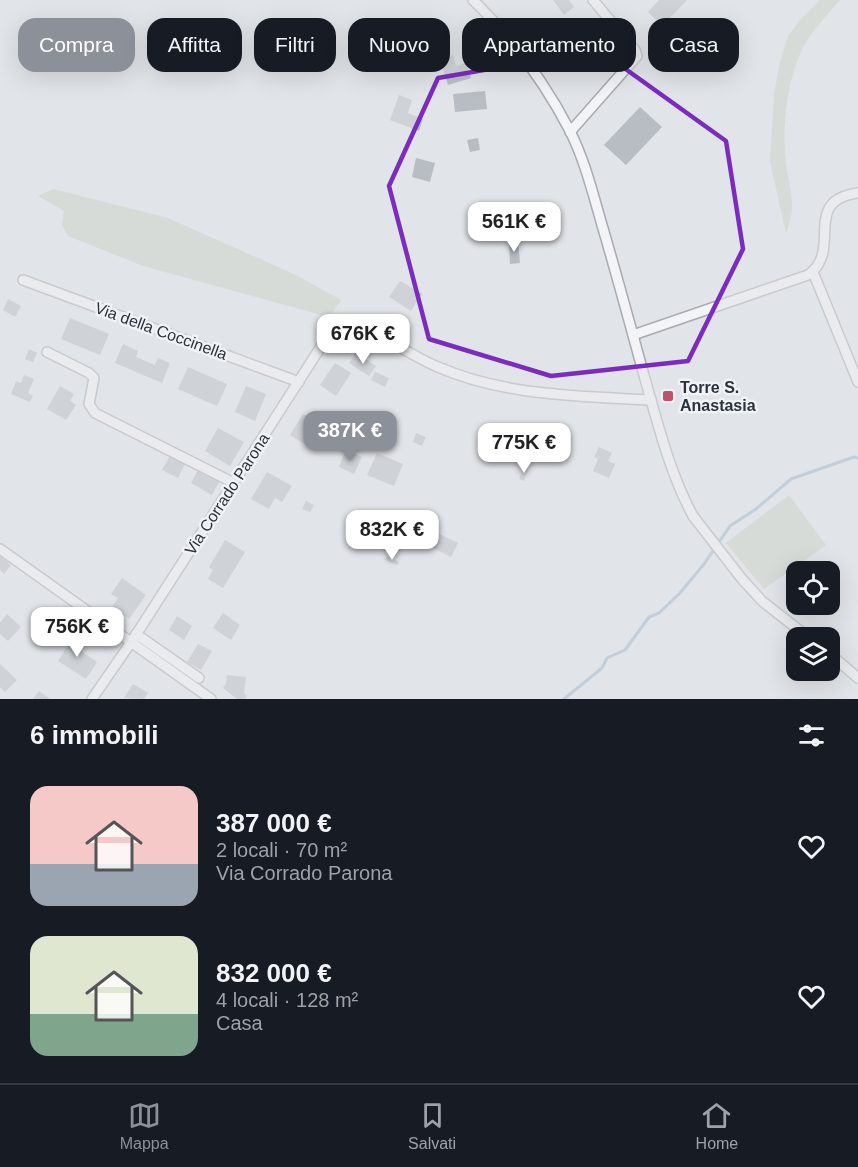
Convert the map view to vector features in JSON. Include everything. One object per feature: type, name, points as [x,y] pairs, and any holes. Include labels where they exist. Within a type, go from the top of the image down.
[{"type":"street","points":[[473,0],[498,24],[525,59],[570,132],[591,185],[651,400],[681,492],[693,516],[724,558],[762,601],[795,627]]},
{"type":"street","points":[[570,132],[637,56],[635,50],[593,0]]},
{"type":"street","points":[[633,335],[813,272],[822,257],[829,207],[842,196],[858,193]]},
{"type":"street","points":[[813,272],[858,382]]},
{"type":"street","name":"Via della Coccinella","points":[[23,280],[299,382]]},
{"type":"street","name":"Via Corrado Parona","points":[[92,699],[340,321],[345,319],[357,323],[432,364],[480,382],[539,393],[651,400]]},
{"type":"street","points":[[47,352],[89,373],[94,378],[89,404],[95,413],[234,483]]},
{"type":"street","points":[[0,549],[199,678]]},
{"type":"street","points":[[134,638],[211,699]]},
{"type":"street","points":[[840,663],[858,678]]},
{"type":"highlighted area","points":[[599,50],[726,141],[743,249],[688,361],[551,376],[429,339],[389,186],[438,78]]},
{"type":"green space","points":[[820,0],[840,0],[810,36],[792,76],[785,123],[786,163],[792,201],[790,222],[786,233],[770,161],[774,94],[788,36]]},
{"type":"green space","points":[[54,189],[168,218],[298,276],[341,300],[329,317],[143,266],[68,236],[62,225],[64,211],[38,196]]},
{"type":"green space","points":[[789,495],[826,545],[803,561],[786,561],[786,573],[764,589],[726,543]]},
{"type":"building","points":[[553,0],[569,0],[574,7],[564,15]]},
{"type":"building","points":[[659,0],[687,0],[670,18],[654,18],[648,12]]},
{"type":"building","points":[[453,55],[456,66],[462,64],[462,72],[469,72],[471,78],[448,85],[444,72],[450,72],[450,56]]},
{"type":"building","points":[[485,91],[487,109],[455,112],[453,94]]},
{"type":"building","points":[[399,95],[412,100],[408,113],[423,119],[419,131],[390,120]]},
{"type":"building","points":[[640,107],[662,127],[626,165],[604,145]]},
{"type":"building","points":[[478,138],[480,150],[470,152],[467,140]]},
{"type":"building","points":[[416,158],[435,163],[430,182],[412,177]]},
{"type":"building","points":[[518,241],[520,263],[510,264],[509,242]]},
{"type":"building","points":[[400,281],[422,294],[411,311],[389,297]]},
{"type":"building","points":[[8,299],[21,306],[15,317],[3,310]]},
{"type":"building","points":[[70,318],[109,334],[100,355],[61,339]]},
{"type":"building","points":[[123,344],[138,351],[136,357],[155,365],[158,358],[170,363],[162,383],[115,363]]},
{"type":"building","points":[[29,349],[37,353],[33,362],[25,359]]},
{"type":"building","points":[[356,353],[376,366],[369,376],[349,363]]},
{"type":"building","points":[[335,363],[351,373],[336,396],[320,385]]},
{"type":"building","points":[[188,367],[227,384],[217,406],[178,389]]},
{"type":"building","points":[[375,372],[389,378],[385,387],[371,380]]},
{"type":"building","points":[[24,375],[34,379],[28,393],[33,396],[30,402],[11,394],[16,381],[21,383]]},
{"type":"building","points":[[60,386],[74,394],[70,401],[76,405],[66,420],[47,409]]},
{"type":"building","points":[[246,386],[266,394],[255,421],[235,412]]},
{"type":"building","points":[[303,414],[321,425],[308,446],[290,435]]},
{"type":"building","points":[[218,428],[244,442],[230,466],[205,451]]},
{"type":"building","points":[[416,433],[426,437],[422,446],[413,442]]},
{"type":"building","points":[[599,447],[612,453],[608,461],[615,464],[609,478],[593,471],[598,459],[594,457]]},
{"type":"building","points":[[346,450],[362,457],[354,474],[339,467]]},
{"type":"building","points":[[377,453],[403,464],[394,486],[367,475]]},
{"type":"building","points":[[171,454],[186,462],[178,478],[162,470]]},
{"type":"building","points":[[524,467],[528,469],[524,481],[519,479]]},
{"type":"building","points":[[199,468],[220,480],[212,495],[191,483]]},
{"type":"building","points":[[267,472],[292,486],[282,502],[275,498],[269,509],[251,499]]},
{"type":"building","points":[[306,501],[314,505],[310,512],[302,509]]},
{"type":"building","points":[[429,529],[458,543],[451,557],[423,543]]},
{"type":"building","points":[[225,540],[245,552],[223,588],[208,579],[213,570],[209,567]]},
{"type":"building","points":[[0,556],[11,565],[4,574],[0,570]]},
{"type":"building","points":[[387,556],[399,562],[397,565],[385,560]]},
{"type":"building","points":[[122,578],[146,595],[129,619],[112,607],[118,598],[111,594]]},
{"type":"building","points":[[223,613],[240,625],[231,640],[213,628]]},
{"type":"building","points":[[7,614],[21,627],[8,641],[0,634],[0,623]]},
{"type":"building","points":[[177,616],[192,626],[184,640],[169,630]]},
{"type":"building","points":[[69,634],[84,644],[80,650],[97,662],[86,679],[58,661],[68,645],[64,642]]},
{"type":"building","points":[[198,644],[212,651],[201,670],[187,662]]},
{"type":"building","points":[[0,664],[17,680],[5,692],[0,687]]},
{"type":"building","points":[[227,675],[246,677],[244,693],[247,696],[245,699],[237,699],[223,688]]},
{"type":"building","points":[[133,684],[148,693],[144,699],[124,698]]},
{"type":"building","points":[[39,691],[50,699],[33,699]]},
{"type":"waterway","points":[[564,699],[602,668],[607,658],[625,650],[649,617],[659,613],[680,593],[704,564],[730,526],[756,509],[791,479],[854,457],[858,458]]},
{"type":"place","name":"Torre S. Anastasia","points":[[668,396]]}]
